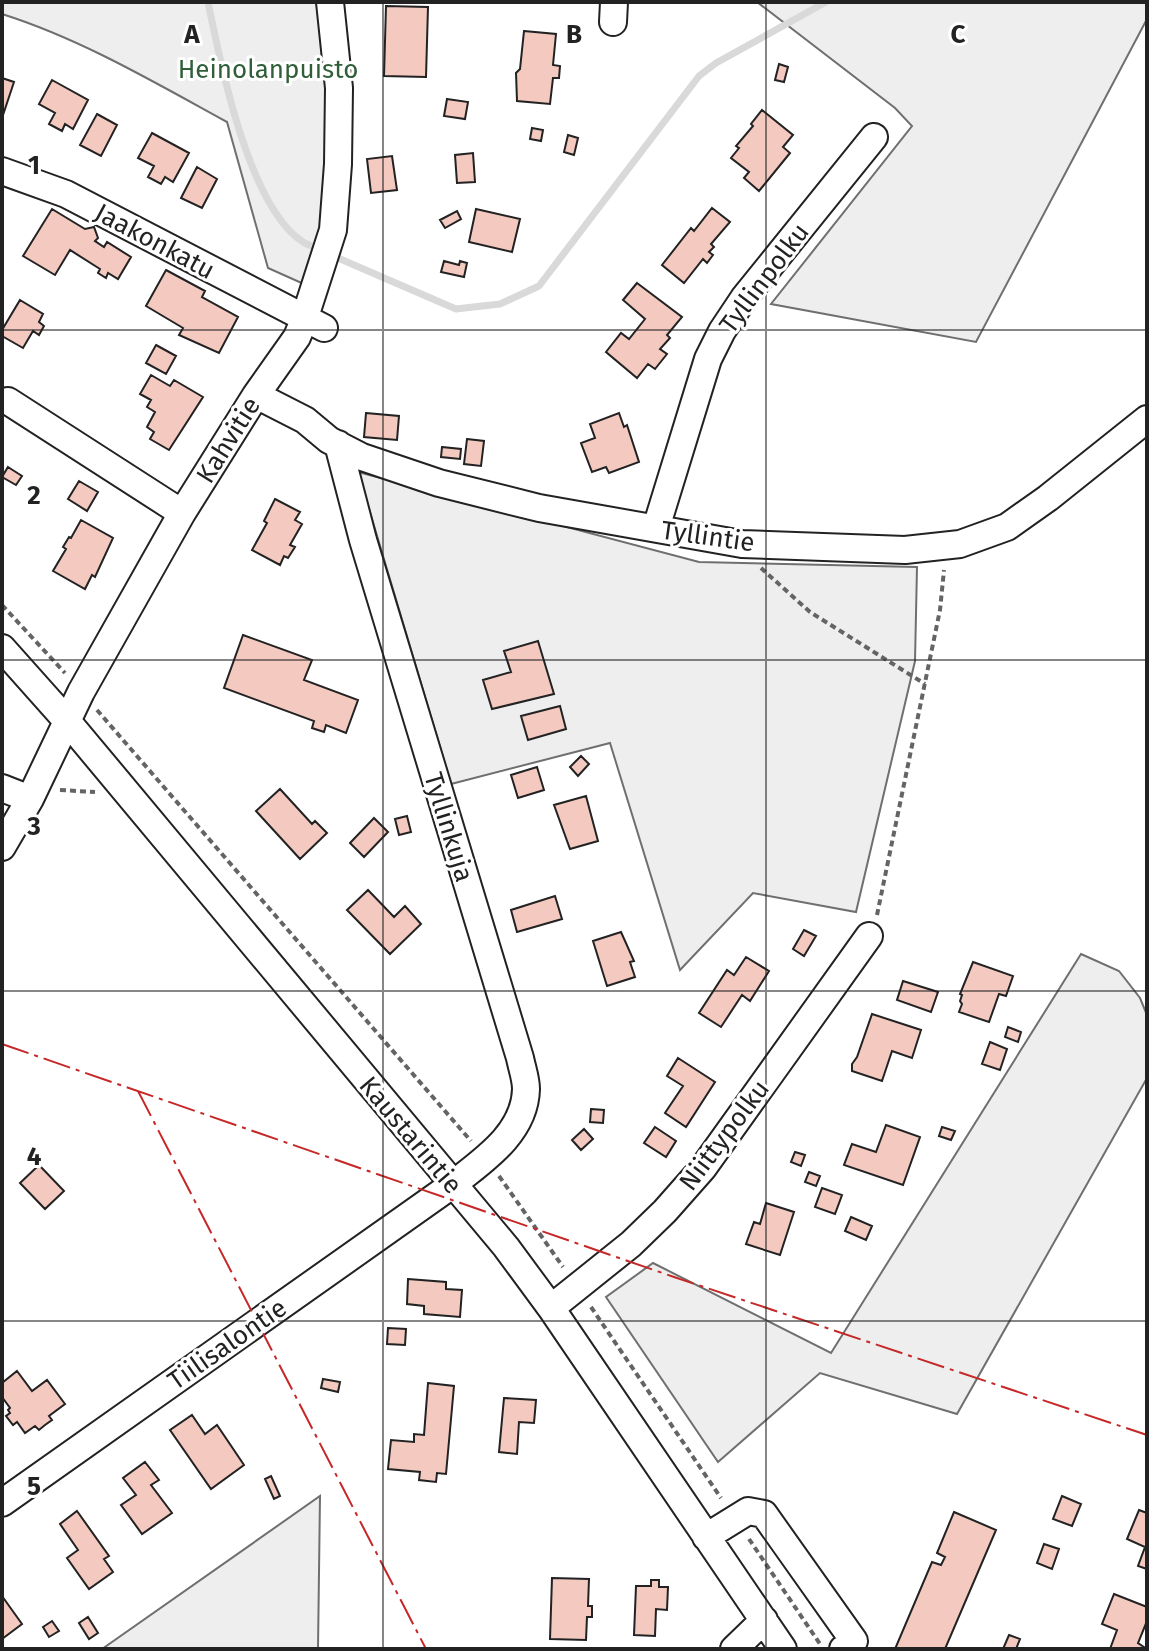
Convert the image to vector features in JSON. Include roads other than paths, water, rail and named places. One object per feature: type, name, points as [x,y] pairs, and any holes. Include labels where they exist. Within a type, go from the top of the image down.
[{"type":"street","name":"Kahvitie","points":[[2,847],[42,794],[81,692],[182,513],[256,395],[297,337],[314,324],[321,273],[333,230],[338,164],[339,88],[330,2]]},
{"type":"street","name":"Tyllinpolku","points":[[656,528],[708,359],[722,331],[744,298],[874,137]]},
{"type":"street","name":"Jaakonkatu","points":[[2,171],[66,194],[314,324]]},
{"type":"street","name":"Tyllintie","points":[[256,395],[305,420],[329,440],[362,457],[439,483],[539,508],[742,544],[905,550],[946,546],[1007,527],[1147,419]]},
{"type":"street","points":[[8,401],[182,513]]},
{"type":"street","name":"Tyllinkuja","points":[[338,444],[363,540],[520,1058],[526,1087],[517,1126],[486,1158],[452,1185]]},
{"type":"street","name":"Kaustarintie","points":[[2,648],[68,722],[506,1247],[551,1308],[783,1649]]},
{"type":"street","points":[[2,788],[42,794]]},
{"type":"street","name":"Niittypolku","points":[[551,1308],[631,1244],[703,1168],[869,936]]},
{"type":"street","name":"Tiilisalontie","points":[[2,1503],[452,1185]]},
{"type":"street","points":[[706,1537],[748,1511],[764,1514],[854,1641],[843,1649]]},
{"type":"street","points":[[734,1649],[764,1620]]},
{"type":"waterway","points":[[208,2],[229,95],[252,167],[267,199],[284,224],[303,242],[320,250]]},
{"type":"waterway","points":[[331,255],[456,309],[500,304],[539,286],[699,76],[716,63],[826,2]]},
{"type":"park label","name":"Heinolanpuisto","points":[[268,69]]}]
